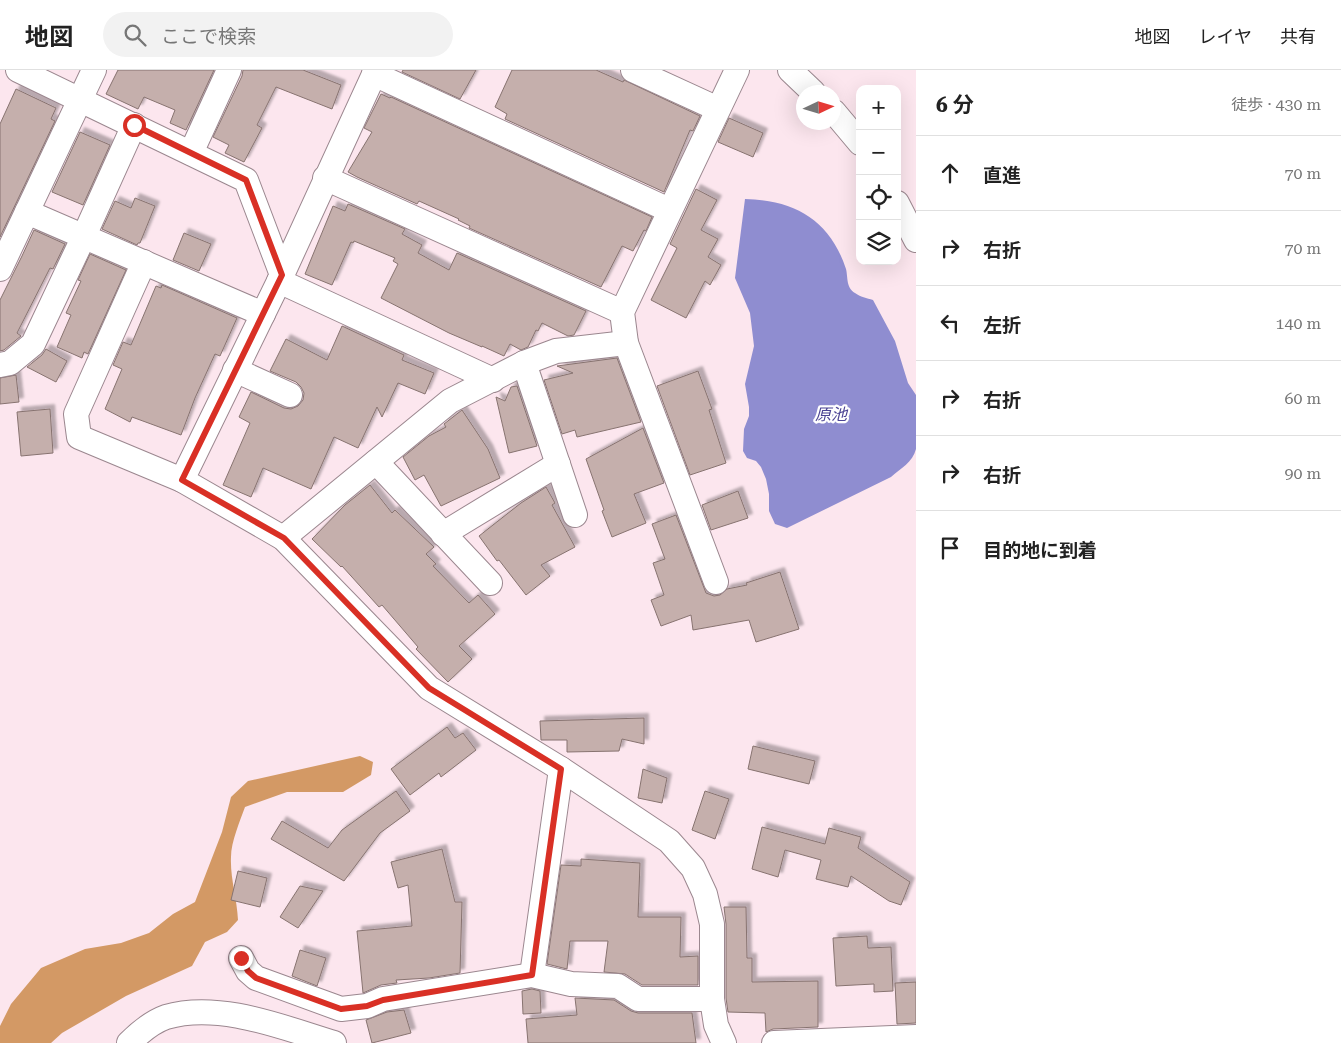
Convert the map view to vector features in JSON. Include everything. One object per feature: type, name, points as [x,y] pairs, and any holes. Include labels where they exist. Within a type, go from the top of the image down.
[{"type":"street","points":[[18,70],[246,180],[280,278],[493,380]]},
{"type":"street","points":[[0,269],[94,70]]},
{"type":"street","points":[[191,153],[230,70]]},
{"type":"street","points":[[634,70],[718,110]]},
{"type":"street","points":[[716,582],[626,343],[622,312],[736,70]]},
{"type":"street","points":[[790,70],[806,85]]},
{"type":"street","points":[[182,480],[263,314],[375,72],[669,210]]},
{"type":"street","points":[[841,120],[856,138]]},
{"type":"street","points":[[0,365],[10,363],[33,344],[134,125]]},
{"type":"street","points":[[325,178],[622,312]]},
{"type":"street","points":[[901,211],[916,240]]},
{"type":"street","points":[[27,212],[263,314]]},
{"type":"street","points":[[144,262],[76,414],[79,437],[182,480],[284,538],[429,688],[561,769],[669,841],[693,868],[705,894],[712,924],[712,999],[716,1025],[724,1043]]},
{"type":"street","points":[[284,538],[450,401],[524,363],[556,351],[626,343]]},
{"type":"street","points":[[524,363],[575,515]]},
{"type":"street","points":[[235,370],[290,395]]},
{"type":"street","points":[[376,462],[490,583]]},
{"type":"street","points":[[443,534],[558,464]]},
{"type":"street","points":[[532,975],[561,769]]},
{"type":"street","points":[[241,958],[248,971],[256,978],[341,1009],[367,1006],[383,1000],[532,975],[571,984],[618,986],[638,999],[712,999]]},
{"type":"street","points":[[128,1043],[141,1031],[165,1018],[191,1012],[220,1013],[272,1024],[334,1043]]},
{"type":"street","points":[[774,1043],[916,1037]]},
{"type":"shaded area","points":[[360,756],[373,762],[371,775],[343,792],[287,792],[245,807],[231,851],[238,920],[227,932],[205,942],[192,966],[126,996],[62,1033],[51,1043],[0,1043],[0,1026],[11,1004],[41,968],[85,949],[121,943],[149,933],[173,914],[195,902],[222,832],[231,797],[248,781]]},
{"type":"water","name":"原池","points":[[745,199],[780,203],[808,216],[820,226],[839,252],[852,291],[859,296],[873,300],[895,341],[908,383],[916,395],[916,449],[909,461],[891,477],[787,528],[775,524],[769,511],[769,494],[761,467],[756,461],[747,458],[743,451],[744,429],[749,416],[745,384],[754,346],[750,313],[735,278]]},
{"type":"building","points":[[118,70],[214,70],[186,130],[170,123],[175,110],[144,97],[138,109],[106,94]]},
{"type":"building","points":[[243,70],[303,70],[341,85],[332,109],[276,87],[257,125],[262,128],[244,162],[225,153],[229,145],[213,137],[242,76]]},
{"type":"building","points":[[403,70],[476,70],[460,99],[402,72]]},
{"type":"building","points":[[512,70],[596,70],[623,82],[624,80],[700,116],[693,131],[690,130],[664,192],[505,119],[507,114],[495,107]]},
{"type":"building","points":[[16,89],[56,108],[51,119],[55,121],[0,237],[0,124]]},
{"type":"building","points":[[381,94],[652,217],[646,231],[644,230],[633,251],[622,246],[601,287],[469,228],[470,226],[459,219],[419,201],[417,204],[357,177],[348,172],[372,132],[364,128]]},
{"type":"building","points":[[729,118],[763,133],[753,157],[718,142]]},
{"type":"building","points":[[80,132],[110,145],[83,205],[52,192]]},
{"type":"building","points":[[696,189],[717,200],[701,230],[718,239],[708,257],[721,265],[710,285],[705,281],[686,318],[651,300],[677,248],[670,244]]},
{"type":"building","points":[[135,198],[155,206],[140,243],[137,245],[102,229],[115,201],[131,208]]},
{"type":"building","points":[[348,204],[405,229],[402,234],[422,245],[418,253],[449,270],[457,253],[586,311],[574,335],[568,336],[542,323],[538,331],[536,330],[528,347],[521,350],[510,344],[504,356],[449,333],[381,298],[398,264],[393,261],[395,258],[354,241],[353,243],[351,242],[332,285],[305,274],[333,206],[345,211]]},
{"type":"building","points":[[34,230],[65,244],[53,269],[50,268],[17,333],[21,336],[4,350],[0,351],[0,300]]},
{"type":"building","points":[[184,233],[211,244],[199,271],[173,260]]},
{"type":"building","points":[[90,254],[126,270],[88,354],[84,352],[82,358],[57,347],[71,315],[66,313],[81,281],[78,280]]},
{"type":"building","points":[[162,285],[237,318],[220,356],[215,354],[181,435],[132,417],[130,422],[105,409],[122,369],[113,365],[123,342],[131,345],[156,286],[161,288]]},
{"type":"building","points":[[342,326],[404,355],[402,360],[434,373],[425,394],[398,383],[382,417],[377,407],[358,448],[334,437],[311,489],[263,468],[251,497],[223,485],[250,423],[239,417],[251,392],[284,408],[291,409],[298,406],[303,400],[304,393],[296,382],[270,371],[286,339],[327,360]]},
{"type":"building","points":[[46,349],[67,361],[56,382],[27,367],[42,355]]},
{"type":"building","points":[[617,358],[641,422],[577,437],[575,430],[562,434],[544,380],[573,373],[557,366]]},
{"type":"building","points":[[698,371],[712,409],[709,410],[726,463],[690,475],[657,386]]},
{"type":"building","points":[[16,375],[19,402],[0,404],[0,378]]},
{"type":"building","points":[[517,386],[537,446],[509,453],[496,397],[505,401],[511,387]]},
{"type":"building","points":[[50,409],[53,453],[21,456],[17,412]]},
{"type":"building","points":[[462,410],[488,449],[500,478],[441,506],[424,475],[415,480],[403,457],[429,436],[446,427],[444,424]]},
{"type":"building","points":[[643,428],[664,483],[634,494],[646,523],[612,537],[586,459]]},
{"type":"building","points":[[370,485],[392,513],[395,510],[434,547],[426,554],[436,564],[433,566],[469,603],[478,595],[495,614],[459,646],[472,659],[448,682],[416,649],[418,647],[382,605],[379,607],[342,566],[312,539],[345,505]]},
{"type":"building","points":[[546,487],[555,503],[552,505],[575,547],[541,565],[550,576],[526,595],[479,536],[521,503]]},
{"type":"building","points":[[738,491],[748,518],[711,530],[702,505]]},
{"type":"building","points":[[676,515],[706,593],[714,596],[720,595],[727,589],[747,585],[746,583],[780,572],[799,629],[756,642],[749,620],[693,630],[691,615],[661,626],[651,600],[664,595],[653,563],[665,559],[652,524]]},
{"type":"building","points":[[644,718],[644,744],[622,739],[619,751],[567,752],[567,740],[541,740],[540,721]]},
{"type":"building","points":[[447,727],[455,738],[463,733],[476,750],[441,777],[439,773],[410,795],[391,769]]},
{"type":"building","points":[[753,746],[815,761],[809,784],[748,769]]},
{"type":"building","points":[[643,769],[667,778],[662,803],[638,798]]},
{"type":"building","points":[[396,791],[410,811],[380,833],[344,881],[271,839],[282,821],[328,848],[342,830]]},
{"type":"building","points":[[705,791],[729,799],[715,839],[692,830]]},
{"type":"building","points":[[762,827],[825,844],[829,828],[861,837],[858,848],[910,882],[901,905],[889,901],[851,876],[848,887],[816,879],[821,860],[785,850],[778,877],[752,869]]},
{"type":"building","points":[[442,849],[455,902],[462,902],[460,973],[429,978],[396,980],[397,983],[381,985],[363,993],[357,931],[412,926],[408,885],[398,888],[391,862]]},
{"type":"building","points":[[581,859],[640,863],[638,917],[681,917],[680,957],[698,956],[698,985],[642,985],[625,974],[604,972],[608,941],[570,941],[567,969],[547,964],[561,865],[581,866]]},
{"type":"building","points":[[238,871],[267,878],[260,907],[231,900]]},
{"type":"building","points":[[300,886],[323,891],[298,928],[280,917]]},
{"type":"building","points":[[724,907],[746,907],[747,958],[752,958],[752,982],[818,981],[818,1027],[773,1029],[766,1032],[765,1013],[728,1012]]},
{"type":"building","points":[[867,936],[868,948],[891,947],[893,991],[874,992],[874,984],[836,986],[833,938]]},
{"type":"building","points":[[300,950],[326,958],[317,986],[292,976]]},
{"type":"building","points":[[916,982],[916,1023],[897,1024],[895,983]]},
{"type":"building","points":[[532,989],[540,991],[541,1013],[523,1014],[522,991]]},
{"type":"building","points":[[575,998],[614,1000],[631,1011],[638,1013],[692,1013],[696,1043],[528,1043],[526,1019],[577,1015]]},
{"type":"building","points":[[404,1010],[411,1033],[372,1043],[366,1020],[387,1012]]},
{"type":"route","points":[[134,125],[246,180],[282,275],[182,480],[284,538],[429,688],[561,769],[532,975],[383,1000],[367,1006],[341,1009],[256,978],[248,971],[241,958]]}]
